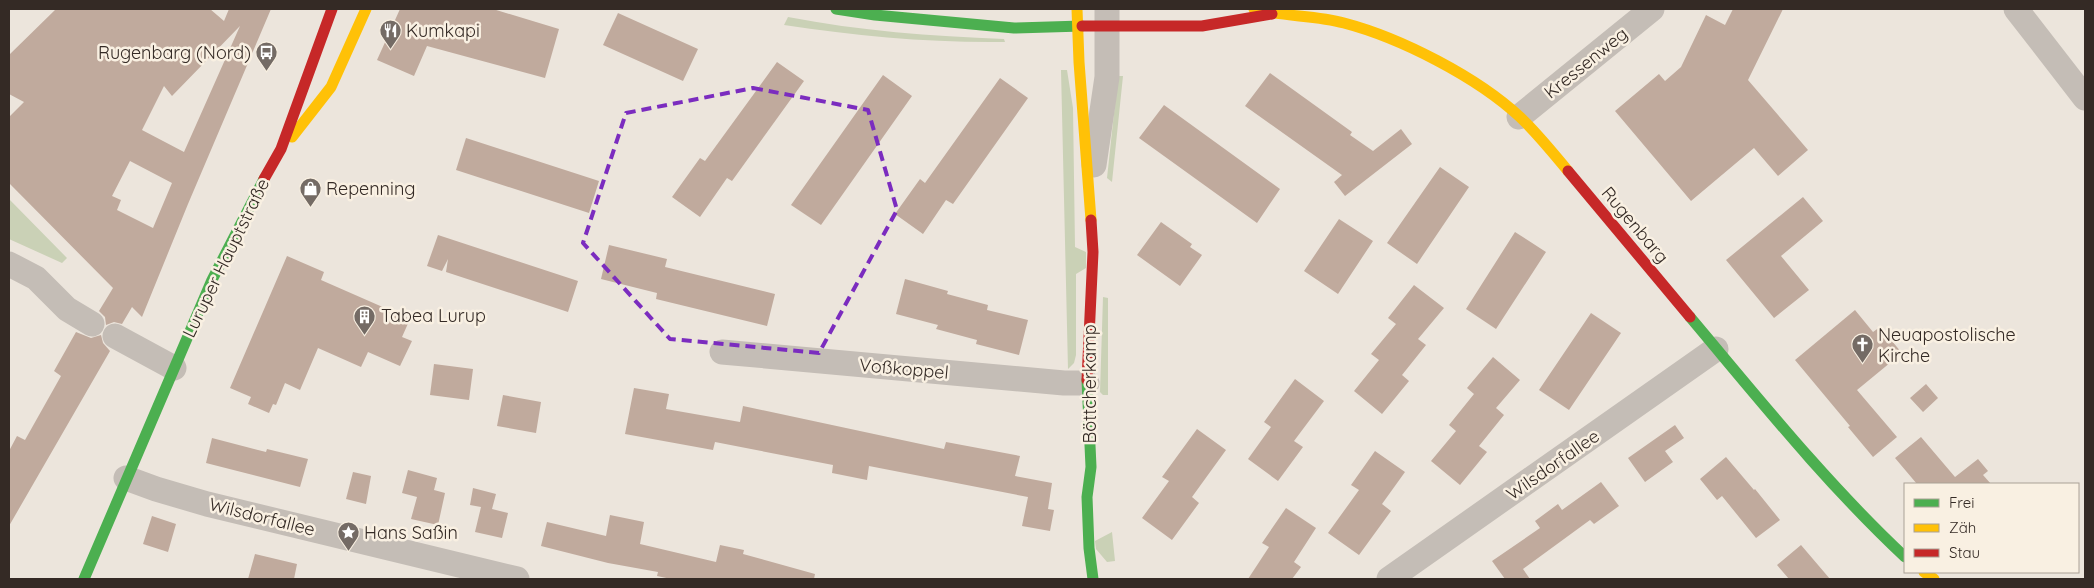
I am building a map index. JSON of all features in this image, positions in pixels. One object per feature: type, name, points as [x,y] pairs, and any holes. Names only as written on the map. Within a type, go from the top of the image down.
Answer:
[{"type":"main road","name":"Luruper Hauptstraße","points":[[281,150],[332,9]]},
{"type":"main road","name":"Luruper Hauptstraße","points":[[84,579],[212,280],[240,221],[281,150],[311,114],[330,87],[366,9]]},
{"type":"main road","name":"Rugenbarg","points":[[836,9],[875,15],[1014,28],[1077,27],[1107,17],[1202,26],[1272,14]]},
{"type":"main road","name":"Böttcherkamp","points":[[1077,9],[1082,112],[1090,188],[1092,252],[1088,383],[1091,467],[1087,497],[1089,548],[1093,579]]},
{"type":"main road","name":"Rugenbarg","points":[[1254,9],[1272,14],[1326,19],[1364,29],[1389,39],[1468,80],[1488,92],[1519,117],[1557,158],[1818,470],[1862,517],[1904,556]]},
{"type":"street","name":"Kressenweg","points":[[1519,117],[1652,9]]},
{"type":"street","points":[[2016,9],[2085,98]]},
{"type":"street","name":"Böttcherkamp","points":[[1090,188],[1107,77],[1107,17]]},
{"type":"street","points":[[9,264],[36,278],[67,309],[92,324]]},
{"type":"street","points":[[115,336],[174,368]]},
{"type":"street","name":"Wilsdorfallee","points":[[1389,579],[1716,349]]},
{"type":"street","name":"Voßkoppel","points":[[722,352],[1064,383],[1088,383]]},
{"type":"street","name":"Wilsdorfallee","points":[[126,478],[156,490],[207,504],[517,579]]},
{"type":"highlighted area","points":[[753,88],[868,110],[897,210],[819,353],[670,339],[583,243],[626,113]]},
{"type":"green space","points":[[788,17],[869,29],[1004,39],[1005,42],[922,40],[839,32],[784,25]]},
{"type":"green space","points":[[1061,70],[1067,70],[1073,108],[1075,247],[1086,252],[1086,268],[1076,274],[1076,355],[1074,363],[1068,369]]},
{"type":"green space","points":[[1118,76],[1123,76],[1112,182],[1107,178]]},
{"type":"green space","points":[[9,199],[67,258],[62,263],[9,239]]},
{"type":"green space","points":[[1103,297],[1108,298],[1108,395],[1103,395],[1100,392]]},
{"type":"green space","points":[[1112,532],[1115,561],[1107,562],[1096,549],[1095,541]]},
{"type":"building","points":[[56,9],[210,9],[224,21],[229,9],[271,9],[142,317],[132,307],[122,324],[114,322],[106,325],[105,317],[99,311],[113,288],[9,183],[9,117],[24,102],[9,94],[9,55]],"holes":[[[240,26],[184,152],[142,130],[164,86],[172,96]],[[130,161],[172,183],[153,228],[117,210],[121,200],[112,196]]]},
{"type":"building","points":[[400,9],[493,9],[559,29],[545,78],[427,46],[414,76],[377,60]]},
{"type":"building","points":[[1733,9],[1783,9],[1748,80],[1808,150],[1778,176],[1754,148],[1691,201],[1615,111],[1659,74],[1665,81],[1681,67],[1706,15],[1725,25]]},
{"type":"building","points":[[618,13],[698,49],[683,81],[603,45]]},
{"type":"building","points":[[777,62],[804,81],[732,181],[727,178],[700,217],[672,197],[700,158],[705,161]]},
{"type":"building","points":[[1270,73],[1352,132],[1350,135],[1373,151],[1401,129],[1412,144],[1345,196],[1334,182],[1342,175],[1245,106]]},
{"type":"building","points":[[883,75],[912,96],[821,225],[791,205]]},
{"type":"building","points":[[1000,78],[1028,98],[953,204],[946,200],[923,234],[895,214],[920,179],[925,183]]},
{"type":"building","points":[[1164,105],[1280,189],[1257,223],[1139,138]]},
{"type":"building","points":[[466,138],[599,181],[589,213],[456,170]]},
{"type":"building","points":[[1440,167],[1469,187],[1417,264],[1387,243]]},
{"type":"building","points":[[1803,197],[1823,221],[1781,256],[1809,290],[1774,318],[1726,260]]},
{"type":"building","points":[[1339,219],[1373,241],[1338,294],[1304,271]]},
{"type":"building","points":[[1161,222],[1192,244],[1190,247],[1202,255],[1180,286],[1137,255]]},
{"type":"building","points":[[1515,232],[1546,252],[1496,329],[1466,309]]},
{"type":"building","points":[[438,235],[578,281],[568,312],[446,272],[448,259],[442,271],[427,266]]},
{"type":"building","points":[[609,245],[667,259],[665,267],[775,294],[767,326],[656,299],[657,293],[601,279]]},
{"type":"building","name":"Tabea Lurup","points":[[287,256],[324,272],[321,280],[410,319],[402,337],[412,341],[400,366],[368,352],[361,367],[318,348],[300,390],[285,383],[276,405],[273,404],[269,413],[248,404],[251,397],[230,388]]},
{"type":"building","points":[[905,279],[948,291],[947,294],[988,305],[987,310],[1028,320],[1019,355],[976,344],[977,340],[936,329],[938,325],[896,314]]},
{"type":"building","points":[[1414,285],[1444,308],[1418,339],[1426,345],[1402,375],[1409,381],[1382,414],[1354,391],[1379,360],[1371,354],[1396,324],[1388,318]]},
{"type":"building","points":[[1855,310],[1873,332],[1880,327],[1902,353],[1857,390],[1897,437],[1873,457],[1848,427],[1850,426],[1795,360]]},
{"type":"building","points":[[1591,313],[1621,333],[1569,410],[1539,390]]},
{"type":"building","points":[[76,332],[91,338],[101,335],[103,343],[110,351],[9,526],[9,451],[17,436],[25,440],[61,376],[54,371]]},
{"type":"building","points":[[1493,357],[1520,380],[1496,408],[1504,415],[1479,446],[1487,452],[1460,485],[1431,461],[1456,431],[1449,425],[1474,394],[1467,388]]},
{"type":"building","points":[[434,364],[473,369],[469,400],[430,395]]},
{"type":"building","points":[[1295,379],[1324,401],[1294,441],[1303,447],[1278,481],[1248,459],[1271,427],[1264,422]]},
{"type":"building","points":[[1926,384],[1938,398],[1923,412],[1910,398]]},
{"type":"building","points":[[634,388],[669,394],[666,409],[740,422],[743,406],[944,449],[946,442],[1020,456],[1015,476],[1052,483],[1048,509],[1054,510],[1050,531],[1022,526],[1028,497],[869,466],[867,480],[832,473],[833,465],[715,442],[713,450],[625,434]]},
{"type":"building","points":[[503,395],[541,402],[536,433],[497,426]]},
{"type":"building","points":[[1675,425],[1684,438],[1665,451],[1673,462],[1645,482],[1628,458]]},
{"type":"building","points":[[1197,429],[1226,450],[1192,497],[1199,503],[1172,540],[1142,518],[1169,481],[1162,477]]},
{"type":"building","points":[[1921,437],[1955,477],[1978,459],[1988,471],[1983,475],[1990,483],[1916,483],[1895,458]]},
{"type":"building","points":[[212,438],[266,452],[267,449],[308,459],[300,487],[206,463]]},
{"type":"building","points":[[1375,451],[1405,472],[1382,504],[1391,511],[1359,555],[1328,533],[1359,490],[1351,485]]},
{"type":"building","points":[[1726,457],[1780,520],[1756,538],[1722,496],[1717,500],[1700,479]]},
{"type":"building","points":[[408,470],[437,478],[434,490],[445,493],[438,525],[411,519],[417,497],[402,493]]},
{"type":"building","points":[[353,472],[371,476],[366,504],[346,499]]},
{"type":"building","points":[[1601,482],[1619,506],[1594,524],[1590,520],[1523,569],[1530,579],[1505,579],[1492,561],[1540,528],[1535,521],[1558,504],[1562,510]]},
{"type":"building","points":[[473,488],[496,494],[492,509],[508,513],[502,538],[475,532],[481,507],[470,505]]},
{"type":"building","points":[[1286,508],[1316,528],[1294,562],[1301,567],[1292,579],[1248,579],[1269,547],[1262,543]]},
{"type":"building","points":[[610,515],[644,522],[640,544],[716,562],[720,545],[744,550],[743,554],[815,574],[814,579],[671,579],[657,576],[658,572],[608,563],[541,546],[547,522],[606,536]]},
{"type":"building","points":[[152,516],[176,524],[168,552],[143,544]]},
{"type":"building","points":[[1801,545],[1830,579],[1789,579],[1777,565]]},
{"type":"building","points":[[255,554],[297,564],[294,579],[248,579]]},
{"type":"traffic: fast","points":[[836,9],[875,15],[1014,28],[1082,26]]},
{"type":"traffic: fast","points":[[84,579],[212,280],[264,179]]},
{"type":"traffic: fast","points":[[1690,317],[1820,470],[1904,556]]},
{"type":"traffic: fast","points":[[1087,380],[1091,467],[1087,497],[1089,548],[1093,579]]},
{"type":"traffic: slow","points":[[292,137],[331,87],[366,9]]},
{"type":"traffic: slow","points":[[1077,9],[1079,62],[1091,220]]},
{"type":"traffic: slow","points":[[1254,9],[1344,23],[1390,38],[1437,61],[1482,88],[1520,117],[1568,171]]},
{"type":"traffic: slow","points":[[1925,573],[1934,579]]},
{"type":"traffic: jam","points":[[264,179],[281,149],[332,9]]},
{"type":"traffic: jam","points":[[1082,26],[1202,26],[1272,14]]},
{"type":"traffic: jam","points":[[1568,171],[1690,317]]},
{"type":"traffic: jam","points":[[1087,380],[1093,252],[1091,220]]},
{"type":"place","name":"Kumkapi","points":[[390,50]]},
{"type":"place","name":"Rugenbarg (Nord)","points":[[267,72]]},
{"type":"place","name":"Repenning","points":[[310,208]]},
{"type":"place","name":"Tabea Lurup","points":[[365,335]]},
{"type":"place","name":"Neuapostolische Kirche","points":[[1862,364]]},
{"type":"place","name":"Hans Saßin","points":[[348,552]]}]
